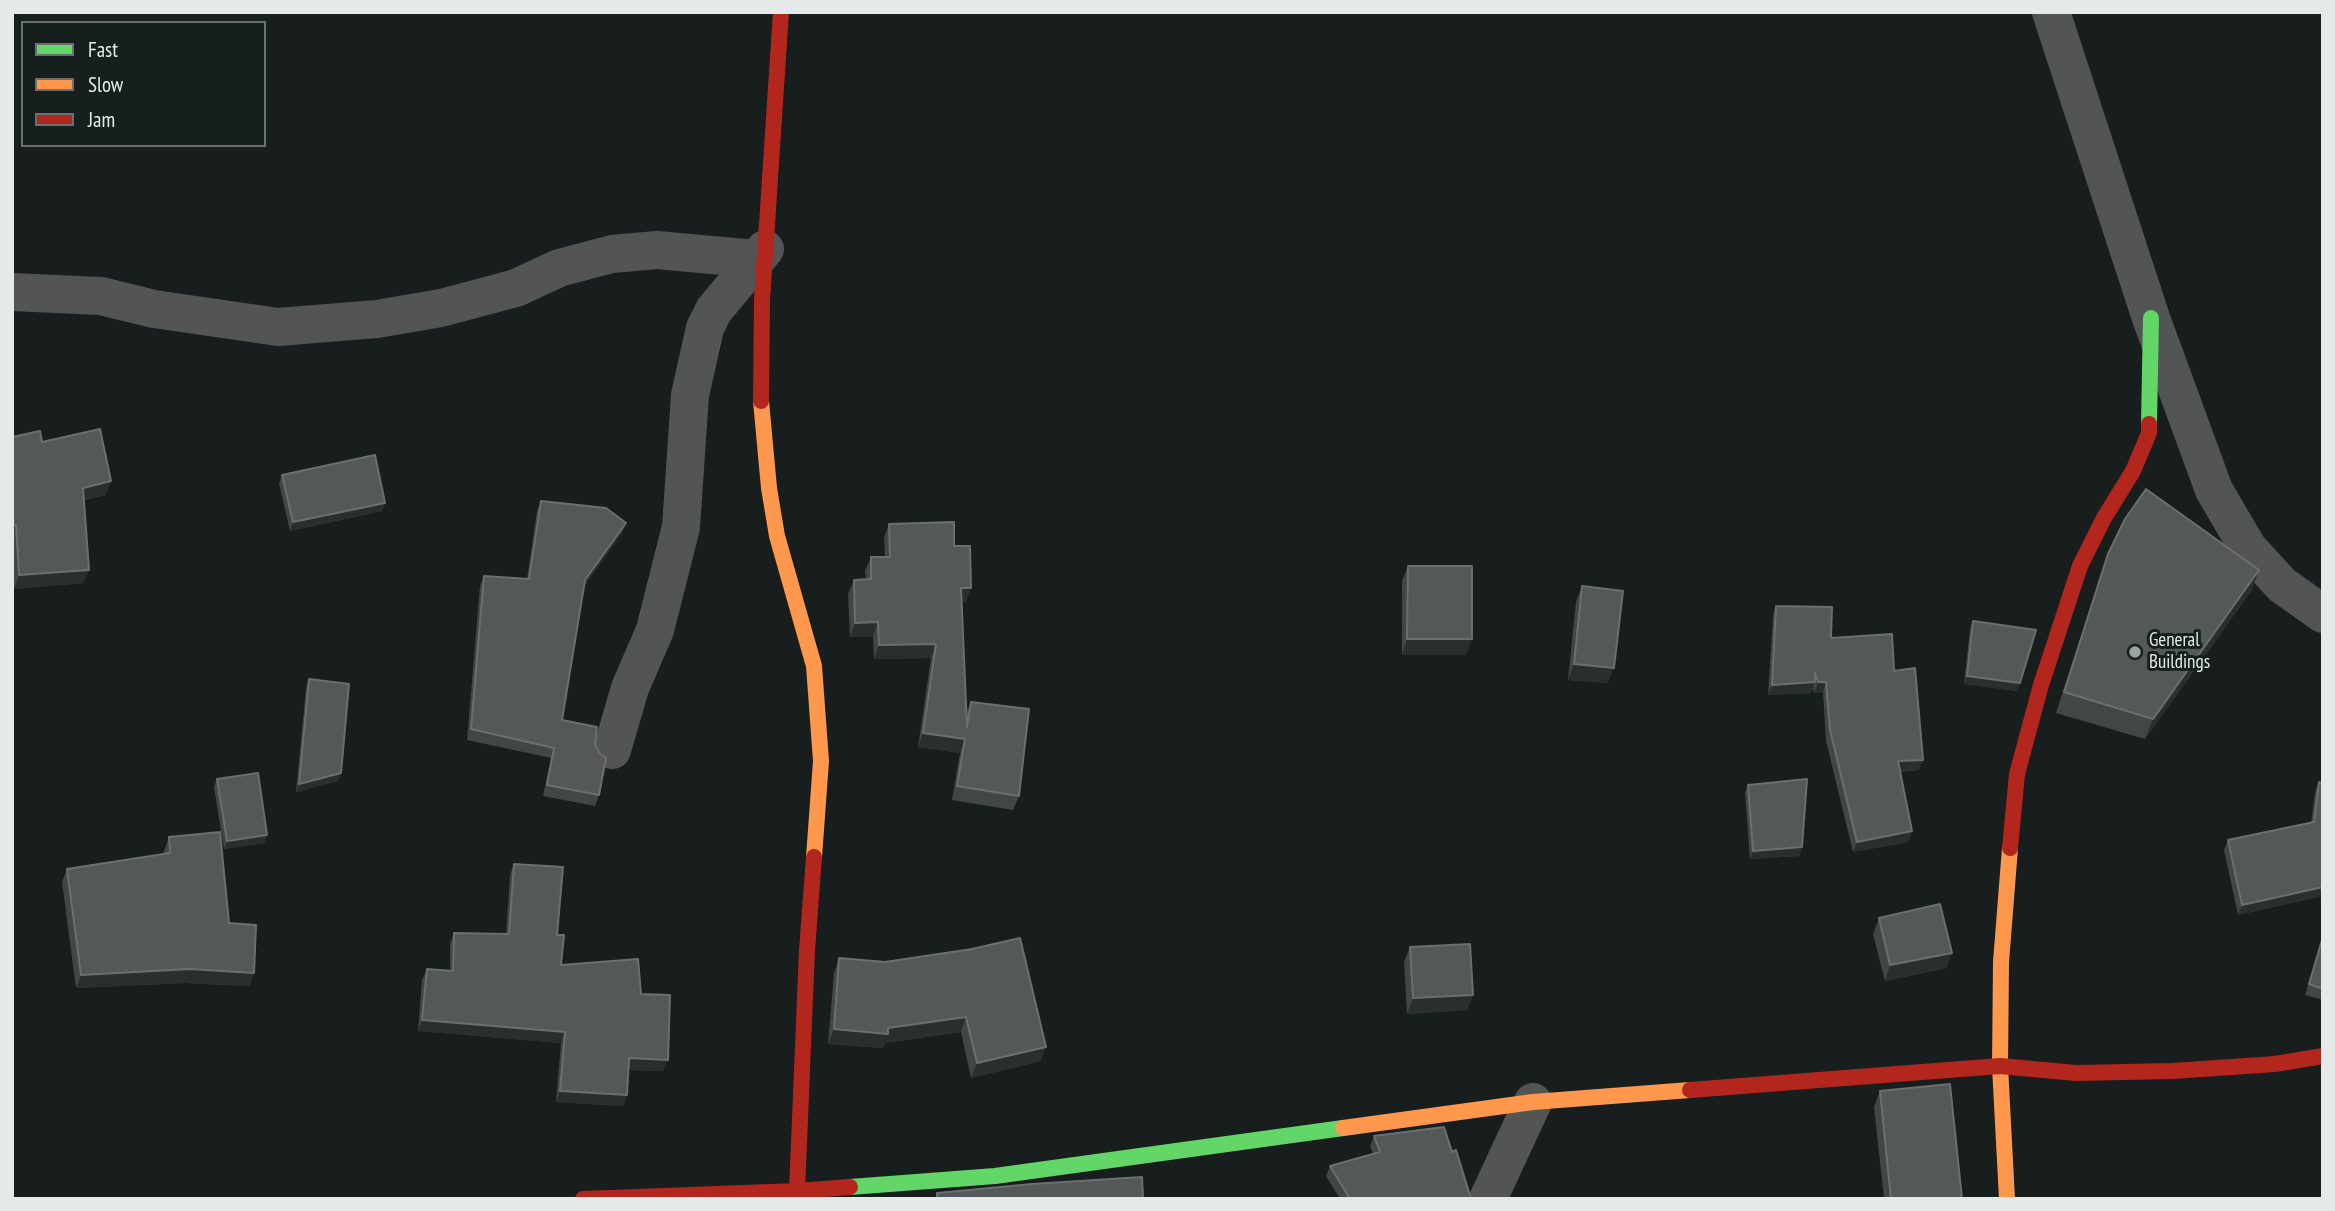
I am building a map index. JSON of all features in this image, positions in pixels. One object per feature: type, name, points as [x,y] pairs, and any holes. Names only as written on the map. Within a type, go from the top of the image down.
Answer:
[{"type":"street","points":[[781,12],[760,254],[760,390],[766,464],[777,536],[814,666],[821,761],[807,950],[797,1191]]},
{"type":"street","points":[[2050,12],[2151,318],[2214,490],[2248,548],[2282,585],[2323,614]]},
{"type":"street","points":[[12,292],[101,296],[154,309],[278,327],[441,309],[516,288],[559,268],[612,254],[657,250],[760,254]]},
{"type":"street","points":[[612,750],[630,688],[654,630],[681,527],[690,395],[705,328],[714,310],[760,254]]},
{"type":"street","points":[[2007,1199],[2000,1066],[2001,962],[2011,824],[2021,756],[2080,566],[2104,518],[2133,471],[2149,433],[2151,318]]},
{"type":"street","points":[[583,1199],[797,1191],[996,1175],[1533,1102],[2000,1066],[2076,1073],[2174,1071],[2275,1064],[2323,1056]]},
{"type":"street","points":[[1488,1199],[1533,1102]]},
{"type":"building","points":[[100,429],[111,481],[83,488],[89,570],[19,575],[16,525],[12,526],[12,437],[40,431],[42,442]]},
{"type":"building","points":[[375,455],[385,503],[293,522],[282,475]]},
{"type":"building","name":"General Buildings","points":[[2146,489],[2259,570],[2153,719],[2064,692],[2108,554],[2125,519]]},
{"type":"building","points":[[541,501],[606,508],[626,523],[585,580],[562,720],[597,727],[595,745],[606,758],[599,795],[547,785],[554,748],[471,729],[484,576],[529,579]]},
{"type":"building","points":[[954,522],[954,546],[970,546],[971,588],[961,588],[967,727],[971,702],[1029,709],[1019,796],[957,786],[965,739],[923,733],[936,644],[879,645],[878,622],[855,623],[854,580],[871,579],[871,557],[890,557],[889,524]]},
{"type":"building","points":[[1408,566],[1472,566],[1472,639],[1407,639]]},
{"type":"building","points":[[1582,586],[1623,591],[1614,668],[1574,664]]},
{"type":"building","points":[[1776,606],[1832,607],[1831,638],[1892,634],[1894,671],[1915,668],[1923,760],[1898,761],[1912,831],[1857,842],[1830,730],[1826,682],[1818,682],[1815,673],[1815,682],[1772,685]]},
{"type":"building","points":[[1973,621],[2036,630],[2020,683],[1967,676]]},
{"type":"building","points":[[309,679],[349,684],[341,773],[299,784]]},
{"type":"building","points":[[258,773],[267,835],[227,841],[217,779]]},
{"type":"building","points":[[1807,779],[1802,847],[1753,851],[1748,785]]},
{"type":"building","points":[[2319,782],[2323,783],[2323,887],[2242,905],[2228,840],[2314,822]]},
{"type":"building","points":[[220,832],[229,923],[256,925],[254,973],[190,969],[81,975],[67,869],[170,853],[169,837]]},
{"type":"building","points":[[514,864],[563,867],[557,935],[564,935],[561,965],[638,959],[641,994],[670,995],[668,1060],[629,1058],[627,1095],[560,1091],[565,1032],[422,1020],[427,969],[453,971],[454,933],[509,934]]},
{"type":"building","points":[[1940,904],[1952,953],[1890,965],[1879,918]]},
{"type":"building","points":[[2323,937],[2323,989],[2309,984]]},
{"type":"building","points":[[1020,938],[1046,1047],[977,1063],[966,1017],[888,1028],[888,1034],[834,1029],[839,958],[885,962],[972,949]]},
{"type":"building","points":[[1470,944],[1473,995],[1413,998],[1410,947]]},
{"type":"building","points":[[1950,1084],[1962,1199],[1891,1199],[1880,1091]]},
{"type":"building","points":[[1444,1127],[1452,1152],[1456,1150],[1471,1199],[1350,1199],[1330,1166],[1380,1152],[1374,1136]]},
{"type":"building","points":[[1142,1177],[1143,1199],[937,1199],[937,1193]]},
{"type":"traffic: fast","points":[[2149,424],[2151,318]]},
{"type":"traffic: fast","points":[[850,1187],[995,1176],[1343,1128]]},
{"type":"traffic: slow","points":[[761,401],[769,488],[777,536],[814,666],[821,761],[814,857]]},
{"type":"traffic: slow","points":[[2007,1199],[2000,1066],[2001,962],[2010,848]]},
{"type":"traffic: slow","points":[[1343,1128],[1533,1102],[1690,1090]]},
{"type":"traffic: jam","points":[[761,401],[762,300],[781,12]]},
{"type":"traffic: jam","points":[[2010,848],[2017,774],[2041,685],[2080,566],[2104,518],[2133,471],[2149,433],[2149,424]]},
{"type":"traffic: jam","points":[[797,1191],[807,950],[814,857]]},
{"type":"traffic: jam","points":[[1690,1090],[2000,1066],[2076,1073],[2173,1071],[2275,1064],[2323,1056]]},
{"type":"traffic: jam","points":[[583,1199],[850,1187]]},
{"type":"place","name":"General Buildings","points":[[2135,652]]}]
